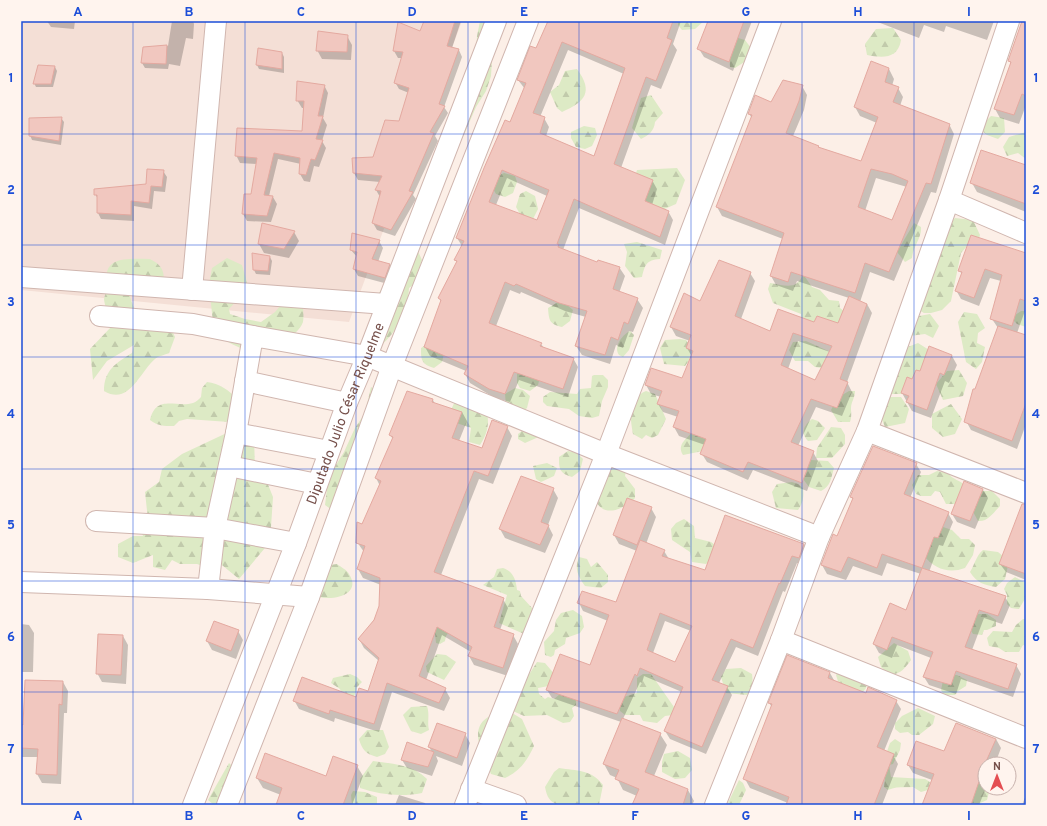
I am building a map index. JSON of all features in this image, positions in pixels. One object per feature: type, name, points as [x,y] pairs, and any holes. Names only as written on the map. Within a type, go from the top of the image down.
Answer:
[{"type":"street","points":[[192,290],[216,21]]},
{"type":"street","name":"Diputado Julio César Riquelme","points":[[193,805],[296,543],[347,403],[367,356],[496,21]]},
{"type":"street","name":"Diputado Julio César Riquelme","points":[[227,805],[309,597],[392,366],[528,21]]},
{"type":"street","points":[[516,805],[468,797],[606,454],[771,21]]},
{"type":"street","points":[[715,805],[781,640],[819,537],[867,431],[949,200],[1009,21]]},
{"type":"street","points":[[949,200],[1026,233]]},
{"type":"street","points":[[21,277],[386,304]]},
{"type":"street","points":[[100,316],[193,324],[367,356],[606,454],[819,537]]},
{"type":"street","points":[[208,589],[215,528],[236,433],[253,336]]},
{"type":"street","points":[[245,381],[347,403]]},
{"type":"street","points":[[867,431],[1026,493]]},
{"type":"street","points":[[236,433],[329,451]]},
{"type":"street","points":[[229,466],[317,484]]},
{"type":"street","points":[[96,521],[215,528],[296,543]]},
{"type":"street","points":[[21,582],[208,589],[309,597]]},
{"type":"street","points":[[781,640],[1026,738]]},
{"type":"shaded area","points":[[21,21],[462,21],[349,322],[21,290]]},
{"type":"green space","points":[[480,21],[498,21],[490,45],[492,60],[491,76],[486,91],[476,107],[463,137],[447,147],[476,54]]},
{"type":"green space","points":[[678,21],[704,21],[695,29],[682,30],[678,25]]},
{"type":"green space","points":[[893,28],[901,40],[897,51],[884,57],[867,55],[865,44],[876,29]]},
{"type":"green space","points":[[738,38],[745,40],[751,48],[746,61],[735,68],[730,67],[729,48]]},
{"type":"green space","points":[[577,69],[585,84],[586,90],[581,100],[562,112],[557,108],[550,92],[559,85],[565,71]]},
{"type":"green space","points":[[651,95],[663,113],[655,122],[654,128],[651,132],[641,139],[632,128],[641,98]]},
{"type":"green space","points":[[991,116],[1004,118],[1005,132],[998,139],[987,135],[981,130],[984,123]]},
{"type":"green space","points":[[584,126],[595,128],[597,135],[592,146],[585,149],[576,147],[571,138],[571,132]]},
{"type":"green space","points":[[1026,132],[1026,159],[1018,153],[1007,156],[1003,147],[1009,137]]},
{"type":"green space","points":[[677,168],[685,180],[676,204],[653,214],[631,191],[637,170]]},
{"type":"green space","points":[[504,173],[515,176],[517,182],[513,193],[505,197],[496,194],[491,185],[491,179]]},
{"type":"green space","points":[[526,191],[535,196],[538,209],[532,221],[521,216],[516,207],[520,194]]},
{"type":"green space","points":[[955,218],[973,220],[980,235],[976,248],[968,245],[961,253],[951,301],[942,310],[924,313],[915,308],[944,229]]},
{"type":"green space","points":[[914,223],[921,227],[921,231],[912,258],[905,262],[897,252]]},
{"type":"green space","points":[[637,242],[662,250],[660,259],[647,264],[642,277],[634,278],[625,266],[627,252],[624,244]]},
{"type":"green space","points":[[416,247],[422,260],[413,285],[409,288],[404,312],[392,334],[380,346],[376,298],[385,283]]},
{"type":"green space","points":[[227,258],[242,265],[247,282],[240,297],[229,309],[230,314],[261,322],[275,312],[286,299],[303,306],[303,322],[294,335],[269,347],[260,349],[244,349],[214,333],[209,284],[212,268]]},
{"type":"green space","points":[[126,259],[150,259],[161,267],[164,280],[129,294],[136,314],[156,310],[168,322],[175,337],[169,353],[155,359],[133,386],[127,391],[113,395],[104,391],[106,378],[116,364],[132,353],[134,345],[107,361],[93,380],[90,349],[112,326],[104,299],[107,288],[107,275],[109,268],[113,263]]},
{"type":"green space","points":[[803,274],[812,287],[820,290],[829,300],[839,301],[840,308],[848,314],[838,328],[800,329],[801,314],[773,303],[768,289],[770,283],[785,286],[794,285]]},
{"type":"green space","points":[[558,302],[566,304],[573,310],[570,321],[562,327],[552,323],[549,316],[548,308]]},
{"type":"green space","points":[[1021,311],[1026,311],[1026,327],[1017,324],[1011,318]]},
{"type":"green space","points":[[964,312],[977,314],[985,328],[978,333],[977,343],[985,347],[982,362],[976,369],[966,362],[958,322]]},
{"type":"green space","points":[[930,314],[939,326],[933,338],[925,334],[909,336],[910,321],[919,316]]},
{"type":"green space","points":[[630,331],[634,335],[629,350],[623,357],[617,352],[617,348],[621,338]]},
{"type":"green space","points":[[665,340],[686,340],[690,345],[690,356],[687,363],[685,366],[664,364],[660,348]]},
{"type":"green space","points":[[806,341],[835,354],[829,369],[815,367],[808,361],[795,361],[789,350],[793,342]]},
{"type":"green space","points":[[431,342],[445,350],[442,362],[434,368],[426,365],[421,356],[421,348]]},
{"type":"green space","points":[[918,343],[934,353],[925,368],[914,374],[913,386],[901,394],[889,394],[895,352]]},
{"type":"green space","points":[[959,370],[967,383],[963,396],[943,400],[936,384],[947,371]]},
{"type":"green space","points":[[517,371],[541,373],[538,385],[530,391],[520,388],[517,383]]},
{"type":"green space","points":[[603,375],[608,380],[608,387],[602,401],[599,416],[592,418],[579,416],[569,409],[547,406],[543,402],[543,397],[550,392],[577,394],[580,389],[591,388],[592,376]]},
{"type":"green space","points":[[207,382],[224,388],[238,400],[229,422],[187,419],[179,421],[174,426],[167,426],[158,425],[150,420],[157,407],[162,405],[187,404],[195,402],[201,397],[202,388]]},
{"type":"green space","points":[[371,387],[377,391],[332,510],[325,505],[331,473],[344,452],[355,428],[365,413]]},
{"type":"green space","points":[[515,388],[523,390],[530,396],[527,408],[523,411],[506,406],[505,394]]},
{"type":"green space","points":[[646,391],[655,394],[666,419],[658,435],[652,438],[646,435],[642,439],[633,434],[631,409],[633,403],[640,394]]},
{"type":"green space","points":[[849,391],[855,391],[851,406],[850,422],[838,422],[831,410],[837,398]]},
{"type":"green space","points":[[889,397],[901,397],[909,409],[905,423],[885,427],[878,410]]},
{"type":"green space","points":[[456,399],[487,414],[487,430],[480,445],[469,442],[471,428],[456,422],[451,410]]},
{"type":"green space","points":[[951,404],[962,419],[955,434],[943,437],[932,428],[932,414]]},
{"type":"green space","points":[[812,419],[818,421],[825,428],[817,440],[808,441],[804,435],[804,429]]},
{"type":"green space","points":[[831,427],[841,428],[845,435],[845,444],[832,458],[816,458],[817,448]]},
{"type":"green space","points":[[233,430],[254,435],[255,471],[265,477],[273,497],[270,542],[239,579],[217,561],[212,569],[197,564],[180,564],[172,560],[165,570],[153,567],[153,555],[133,563],[118,557],[118,544],[133,536],[143,536],[140,526],[148,520],[145,492],[159,482],[162,469],[182,454]]},
{"type":"green space","points":[[523,430],[543,435],[525,443],[518,439],[518,434]]},
{"type":"green space","points":[[694,430],[712,437],[703,451],[683,455],[681,451],[682,444]]},
{"type":"green space","points":[[568,451],[577,453],[583,459],[580,471],[572,477],[564,474],[559,465],[559,457]]},
{"type":"green space","points":[[811,460],[828,461],[834,468],[829,484],[821,491],[809,487],[803,479]]},
{"type":"green space","points":[[547,463],[557,468],[554,476],[541,482],[536,479],[533,466]]},
{"type":"green space","points":[[613,467],[626,471],[625,476],[635,489],[635,498],[621,508],[609,511],[604,510],[596,501],[603,480],[608,479],[608,473]]},
{"type":"green space","points":[[937,471],[948,473],[966,486],[959,504],[946,504],[940,492],[935,491],[931,496],[921,496],[916,494],[912,485],[918,475],[929,475]]},
{"type":"green space","points":[[792,482],[803,488],[803,500],[800,507],[798,510],[776,508],[772,492],[777,484]]},
{"type":"green space","points":[[979,491],[992,491],[1000,499],[1000,506],[990,516],[982,521],[978,521],[971,508]]},
{"type":"green space","points":[[684,519],[694,526],[695,538],[711,542],[715,545],[710,561],[706,564],[692,562],[690,552],[672,540],[671,529],[676,523]]},
{"type":"green space","points":[[940,526],[952,530],[961,539],[969,539],[975,545],[973,555],[965,568],[959,570],[943,569],[933,564],[924,556],[924,548]]},
{"type":"green space","points":[[983,550],[998,552],[1009,561],[1005,579],[996,587],[981,583],[975,579],[970,572],[977,557]]},
{"type":"green space","points":[[579,557],[587,559],[591,567],[597,562],[608,575],[608,582],[601,588],[585,586],[580,579],[577,569]]},
{"type":"green space","points":[[337,564],[348,573],[352,581],[352,587],[349,591],[339,597],[319,597],[323,566]]},
{"type":"green space","points":[[503,568],[512,574],[515,579],[517,590],[520,591],[521,596],[533,609],[524,634],[499,623],[507,595],[483,585],[494,577],[497,569]]},
{"type":"green space","points":[[1015,577],[1026,583],[1026,597],[1019,609],[1011,608],[1007,604],[1007,595],[1004,589],[1007,583]]},
{"type":"green space","points":[[573,610],[582,616],[584,627],[580,633],[566,638],[565,644],[555,650],[554,655],[551,657],[545,655],[544,642],[554,631],[556,620],[561,613]]},
{"type":"green space","points":[[987,614],[996,620],[996,626],[984,630],[982,635],[973,634],[970,629],[974,615]]},
{"type":"green space","points":[[1023,619],[1026,619],[1026,646],[1023,645],[1019,652],[1005,652],[999,648],[989,646],[987,638],[993,631],[1012,632],[1016,625]]},
{"type":"green space","points":[[434,624],[450,631],[446,636],[445,641],[440,644],[436,643]]},
{"type":"green space","points":[[894,643],[908,651],[911,660],[900,672],[890,675],[881,667],[878,657]]},
{"type":"green space","points":[[437,654],[446,655],[456,662],[444,680],[427,672],[426,666]]},
{"type":"green space","points":[[537,662],[545,663],[556,676],[554,685],[538,688],[539,694],[545,699],[548,697],[554,699],[566,689],[576,699],[576,705],[572,708],[574,716],[570,722],[563,723],[547,715],[524,716],[502,706],[522,675],[530,673]]},
{"type":"green space","points":[[841,667],[868,680],[866,688],[862,693],[841,691],[836,675]]},
{"type":"green space","points":[[741,668],[752,674],[752,685],[749,692],[747,695],[726,693],[721,677],[726,669]]},
{"type":"green space","points":[[350,674],[357,677],[362,682],[357,687],[354,697],[341,692],[340,689],[331,683],[333,678]]},
{"type":"green space","points":[[643,674],[651,674],[674,707],[673,715],[665,716],[657,723],[643,721],[640,715],[625,715],[620,711],[620,698],[637,693],[637,678]]},
{"type":"green space","points":[[957,675],[967,680],[966,686],[955,695],[944,695],[941,690],[944,676]]},
{"type":"green space","points":[[427,706],[429,730],[421,734],[411,731],[403,715],[411,707]]},
{"type":"green space","points":[[918,708],[935,716],[933,724],[919,735],[912,735],[908,732],[900,733],[895,729],[895,723],[902,716]]},
{"type":"green space","points":[[507,710],[522,719],[534,746],[522,765],[515,772],[505,778],[491,774],[482,753],[478,734],[480,727],[485,720],[493,714]]},
{"type":"green space","points":[[367,730],[383,730],[389,747],[385,754],[377,757],[367,753],[363,749],[359,739]]},
{"type":"green space","points":[[895,739],[901,743],[900,750],[893,764],[889,765],[891,777],[925,779],[930,782],[928,790],[921,792],[913,787],[888,790],[884,787],[885,779],[878,777],[890,743]]},
{"type":"green space","points":[[678,751],[690,758],[692,770],[685,778],[675,779],[662,772],[662,762],[664,754]]},
{"type":"green space","points":[[373,761],[395,764],[415,770],[427,779],[422,793],[391,795],[360,788],[360,779]]},
{"type":"green space","points":[[229,763],[233,767],[224,805],[214,805],[208,800]]},
{"type":"green space","points":[[559,768],[578,770],[594,776],[603,785],[599,805],[558,805],[552,802],[545,787],[554,772]]},
{"type":"green space","points":[[739,780],[743,783],[746,790],[739,805],[727,805]]},
{"type":"green space","points":[[977,783],[977,796],[988,796],[987,800],[978,804],[969,802]]},
{"type":"green space","points":[[353,791],[365,792],[377,797],[377,805],[352,805],[351,795]]},
{"type":"building","points":[[424,21],[455,21],[447,46],[459,49],[439,104],[445,106],[430,132],[434,133],[409,191],[413,192],[391,230],[372,223],[381,191],[375,190],[382,176],[353,173],[352,158],[373,157],[385,120],[399,121],[409,88],[394,83],[403,52],[393,51],[398,22],[420,31]]},
{"type":"building","points":[[548,21],[673,21],[667,38],[672,40],[656,81],[646,77],[614,164],[653,180],[645,201],[669,211],[660,237],[574,199],[557,244],[559,244],[558,247],[597,262],[598,260],[620,267],[613,289],[638,298],[628,324],[624,322],[618,340],[611,337],[605,355],[575,346],[587,311],[559,303],[516,284],[514,286],[505,282],[489,323],[542,343],[540,346],[574,358],[563,389],[514,372],[505,394],[489,389],[464,374],[468,366],[424,347],[441,300],[438,298],[457,261],[454,260],[464,241],[456,238],[505,120],[510,122],[526,83],[517,80],[530,46],[536,48]],"holes":[[[562,42],[625,68],[594,156],[540,133],[545,117],[533,113]],[[502,170],[549,190],[537,220],[489,202]]]},
{"type":"building","points":[[708,21],[744,21],[729,62],[697,49]]},
{"type":"building","points":[[1022,21],[1026,21],[1026,96],[1022,94],[1014,115],[994,109],[1011,62],[1008,61]]},
{"type":"building","points":[[318,31],[348,35],[347,52],[316,51]]},
{"type":"building","points":[[167,45],[166,64],[141,63],[143,47]]},
{"type":"building","points":[[258,48],[282,52],[282,69],[256,65]]},
{"type":"building","points":[[871,61],[889,68],[885,82],[899,87],[893,102],[950,124],[931,184],[926,183],[889,272],[865,263],[855,293],[791,272],[788,282],[770,276],[784,233],[716,207],[752,115],[748,114],[755,95],[771,102],[783,80],[803,85],[799,101],[786,133],[819,146],[818,147],[861,161],[878,117],[854,107]],"holes":[[[871,169],[892,174],[908,181],[892,220],[858,207]]]},
{"type":"building","points":[[38,65],[55,66],[51,84],[33,84]]},
{"type":"building","points":[[297,81],[325,85],[318,116],[323,116],[316,139],[323,140],[315,160],[311,159],[306,175],[299,174],[300,158],[274,153],[264,195],[273,196],[267,216],[242,214],[244,194],[251,194],[257,158],[235,156],[237,128],[302,131],[304,101],[296,101]]},
{"type":"building","points":[[62,117],[59,141],[29,136],[29,118]]},
{"type":"building","points":[[981,150],[1026,165],[1026,204],[970,183]]},
{"type":"building","points":[[147,169],[164,170],[162,187],[151,186],[149,203],[131,201],[131,215],[97,213],[97,195],[94,195],[94,189],[146,184]]},
{"type":"building","points":[[262,223],[295,231],[284,249],[258,244]]},
{"type":"building","points":[[352,233],[380,240],[372,259],[390,264],[385,278],[353,269],[357,252],[350,250]]},
{"type":"building","points":[[971,235],[1026,253],[1026,301],[1020,299],[1012,326],[990,319],[1002,275],[985,269],[974,298],[955,291],[962,272],[958,271]]},
{"type":"building","points":[[252,253],[270,256],[268,271],[253,270]]},
{"type":"building","points":[[719,260],[751,272],[735,316],[770,331],[778,309],[814,322],[817,316],[838,323],[849,296],[867,304],[840,379],[848,382],[837,408],[811,399],[791,442],[814,451],[802,483],[748,462],[743,472],[700,454],[706,439],[673,427],[679,411],[657,404],[662,391],[645,385],[651,368],[682,378],[693,351],[686,348],[691,335],[670,327],[684,293],[700,301]],"holes":[[[793,333],[832,346],[815,380],[781,365]]]},
{"type":"building","points":[[998,326],[1026,335],[1026,403],[1012,441],[964,422],[973,389],[975,389]]},
{"type":"building","points":[[929,346],[952,355],[944,375],[940,373],[927,410],[906,402],[909,396],[901,393],[907,377],[912,379],[916,370],[920,371]]},
{"type":"building","points":[[407,391],[433,399],[432,402],[462,412],[452,438],[482,448],[492,420],[508,426],[488,476],[474,471],[434,572],[504,598],[494,627],[514,634],[503,668],[468,656],[472,647],[437,627],[419,676],[446,688],[439,703],[387,683],[374,724],[330,710],[329,714],[293,701],[302,677],[356,697],[359,688],[368,691],[379,658],[358,639],[374,620],[379,606],[380,578],[357,569],[365,546],[356,543],[357,522],[362,524],[381,481],[375,478],[393,437],[389,435]]},
{"type":"building","points":[[873,446],[917,463],[904,494],[949,512],[938,538],[934,537],[922,568],[882,554],[877,568],[848,557],[841,572],[821,565],[833,534],[837,536],[853,498],[850,497]]},
{"type":"building","points":[[521,476],[554,488],[541,522],[549,525],[540,545],[499,529]]},
{"type":"building","points":[[964,481],[983,489],[970,521],[951,514]]},
{"type":"building","points":[[627,498],[652,507],[637,545],[613,535]]},
{"type":"building","points":[[1022,504],[1026,504],[1026,574],[999,564]]},
{"type":"building","points":[[725,515],[804,544],[799,558],[792,556],[780,584],[779,583],[753,648],[731,639],[712,680],[728,686],[702,747],[664,731],[683,687],[640,668],[637,676],[635,674],[617,714],[546,690],[560,654],[590,665],[609,615],[577,603],[582,591],[616,602],[640,540],[665,550],[662,556],[705,570]],"holes":[[[660,613],[692,626],[675,662],[647,650]]]},
{"type":"building","points":[[922,568],[1006,596],[998,616],[979,610],[965,647],[1017,664],[1008,689],[956,671],[951,685],[923,677],[933,652],[892,637],[887,650],[873,644],[890,603],[906,610]]},
{"type":"building","points":[[214,621],[239,630],[231,651],[206,641]]},
{"type":"building","points":[[98,634],[123,635],[121,675],[96,674]]},
{"type":"building","points":[[787,655],[830,672],[828,678],[866,693],[868,687],[897,700],[877,747],[894,754],[874,805],[786,805],[789,797],[743,779],[772,704],[768,703]]},
{"type":"building","points":[[25,680],[63,681],[62,705],[59,704],[57,775],[36,774],[38,749],[21,748],[21,724],[23,725]]},
{"type":"building","points":[[622,718],[661,733],[645,772],[688,789],[683,805],[632,805],[639,789],[615,779],[619,770],[603,764]]},
{"type":"building","points":[[437,723],[466,733],[457,758],[428,747]]},
{"type":"building","points":[[956,723],[996,739],[989,756],[977,756],[977,787],[971,805],[922,805],[934,774],[907,765],[916,741],[944,751]]},
{"type":"building","points":[[407,742],[434,752],[428,767],[401,760]]},
{"type":"building","points":[[265,753],[326,776],[333,756],[358,765],[343,805],[276,805],[282,788],[256,778]]}]
